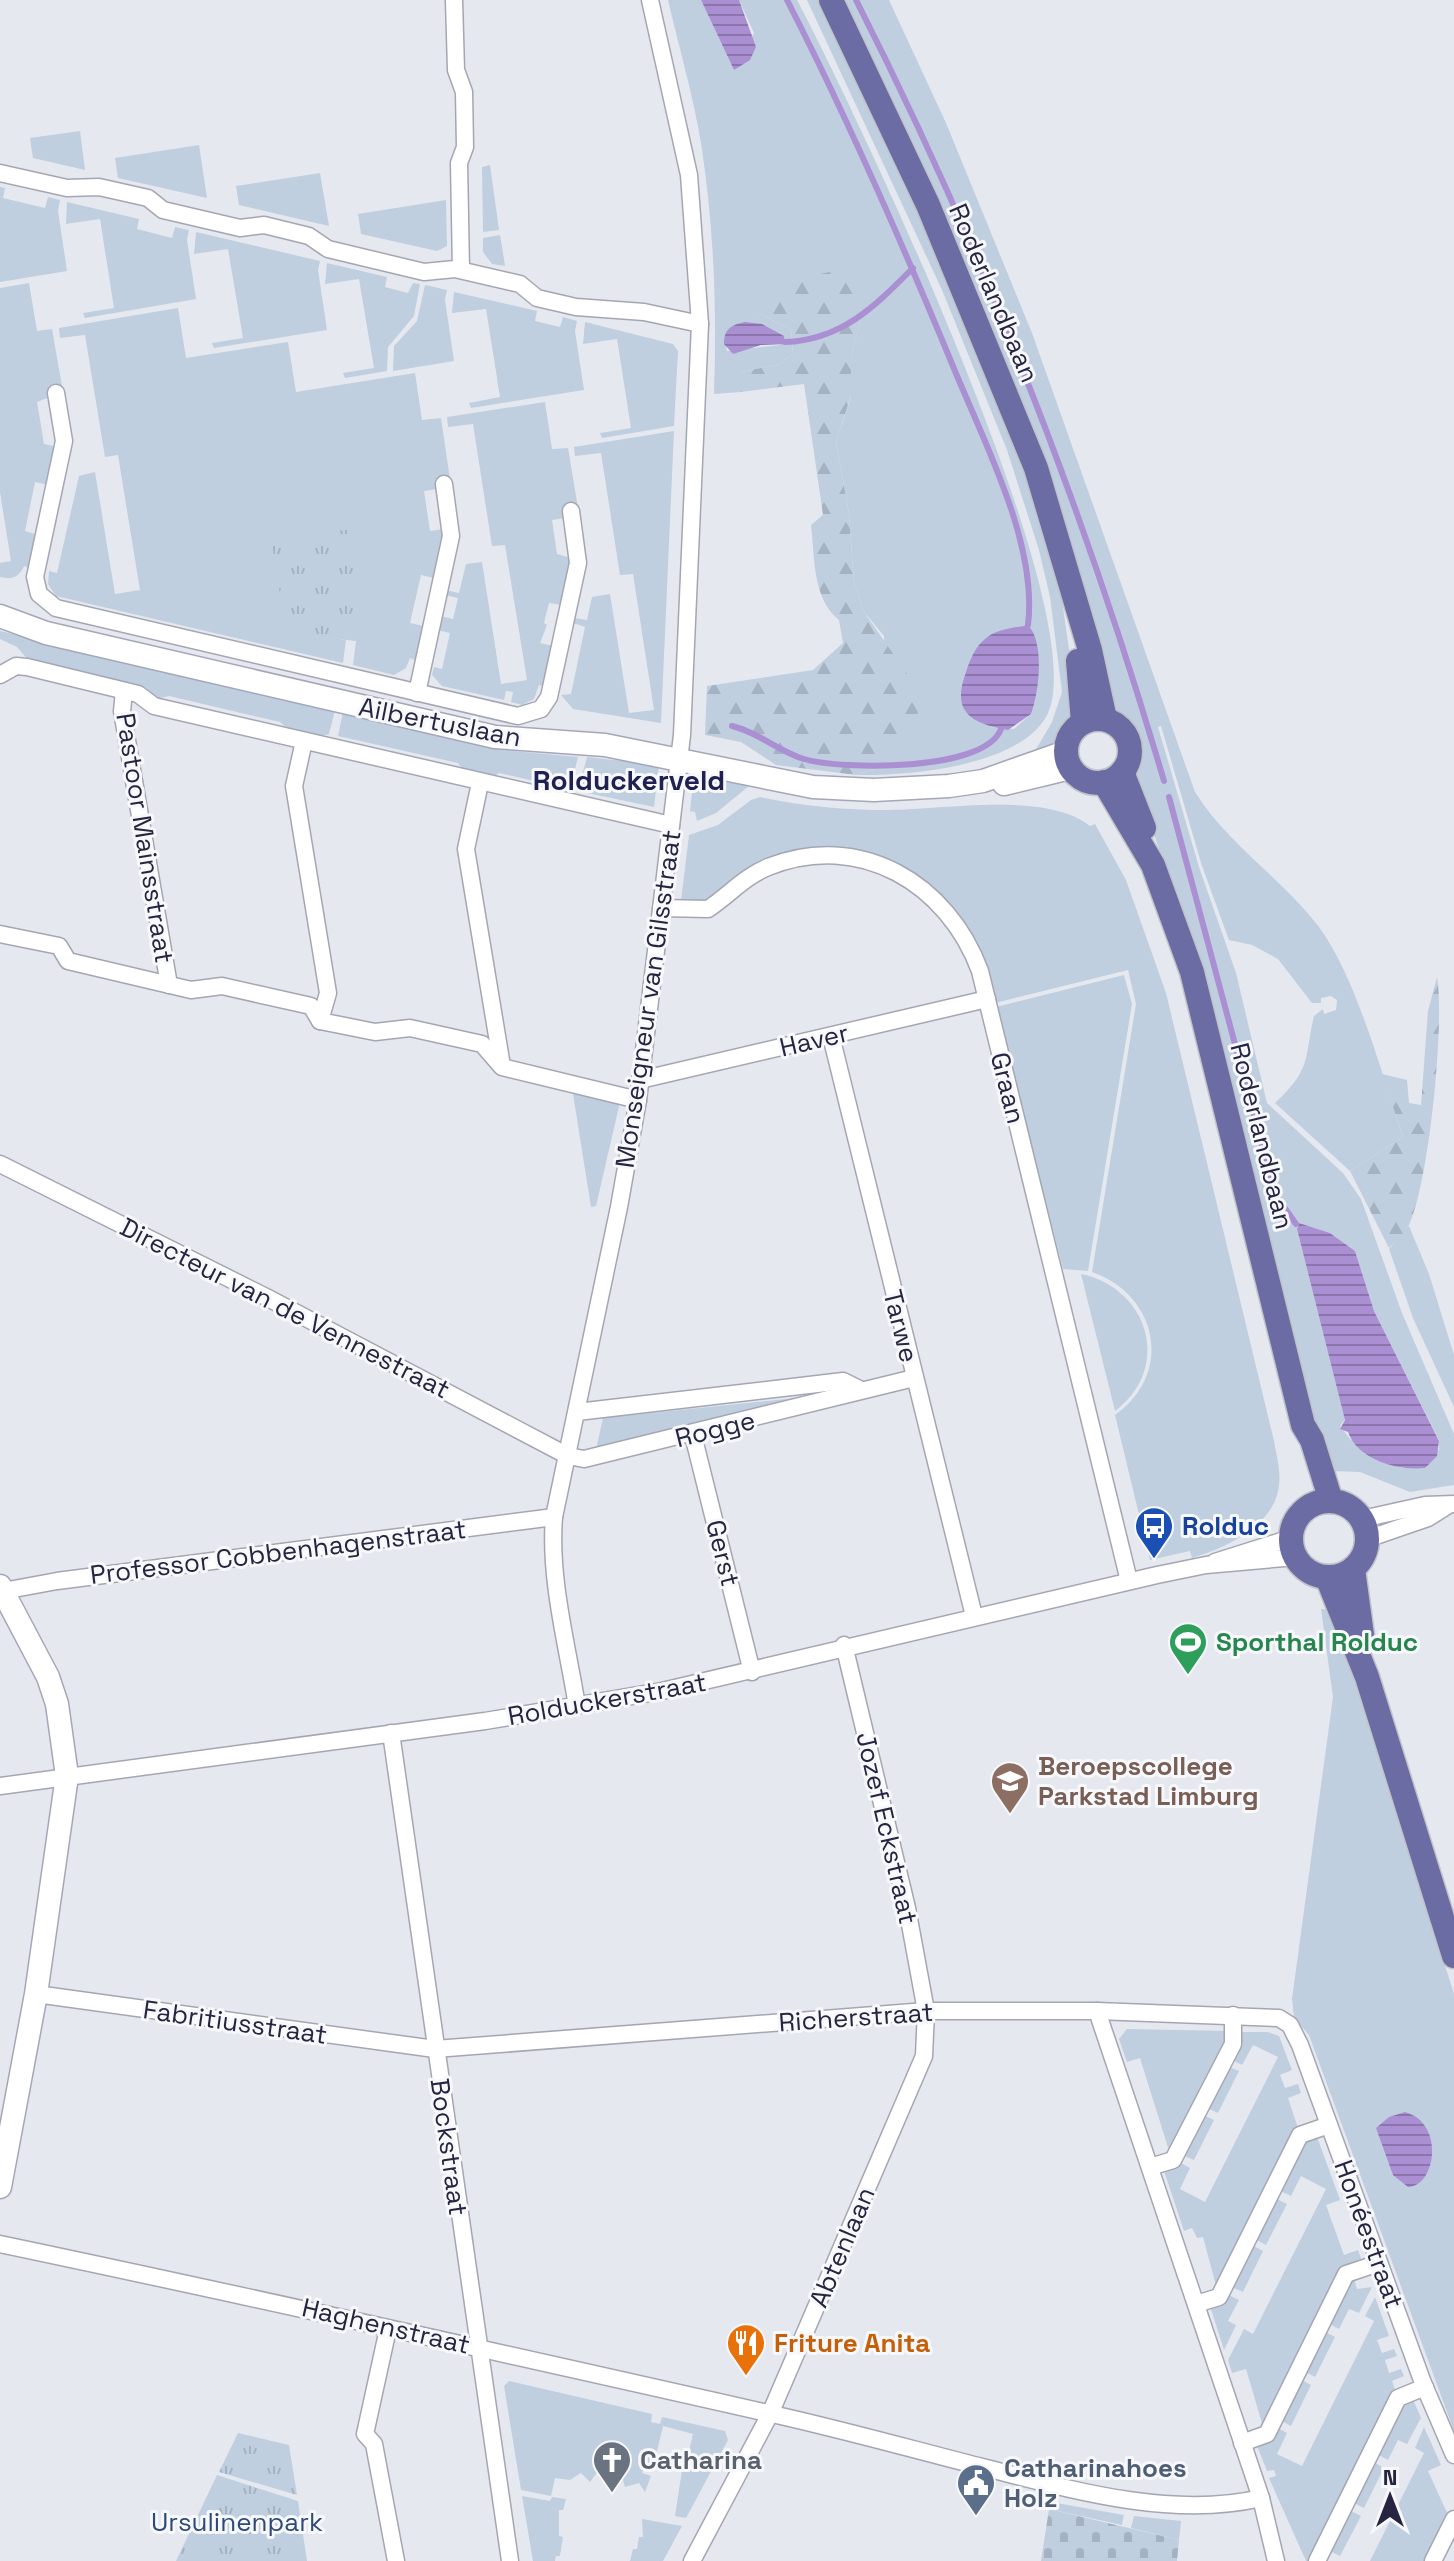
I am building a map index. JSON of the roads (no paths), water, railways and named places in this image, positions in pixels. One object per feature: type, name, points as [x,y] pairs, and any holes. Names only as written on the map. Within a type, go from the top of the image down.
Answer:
[{"type":"main road","name":"Roderlandbaan","points":[[831,0],[928,205],[1040,482],[1078,618],[1094,720]]},
{"type":"main road","name":"Ailbertuslaan","points":[[0,616],[46,633],[344,689],[495,737],[605,745],[794,785],[900,790],[983,781],[1068,760]]},
{"type":"main road","points":[[1094,720],[1116,724],[1129,741],[1128,763],[1113,777],[1085,780],[1068,760],[1070,734],[1094,720]]},
{"type":"main road","name":"Roderlandbaan","points":[[1113,777],[1149,839],[1153,865],[1192,972],[1303,1425],[1312,1440],[1322,1503]]},
{"type":"main road","points":[[1322,1503],[1343,1504],[1364,1529],[1362,1558],[1353,1569],[1327,1577],[1305,1568],[1294,1548],[1299,1516],[1322,1503]]},
{"type":"main road","points":[[1353,1569],[1367,1677]]},
{"type":"main road","points":[[1327,1577],[1367,1677],[1454,1956]]},
{"type":"main road","points":[[0,2187],[36,1994],[67,1776],[59,1713],[48,1677],[1,1589]]},
{"type":"street","points":[[454,0],[456,70],[464,92],[465,147],[459,163],[461,270]]},
{"type":"street","name":"Monseigneur van Gilsstraat","points":[[577,1706],[555,1566],[554,1517],[638,1100],[680,760],[700,324],[689,175],[650,0]]},
{"type":"street","points":[[0,173],[67,188],[99,187],[136,195],[148,198],[163,210],[240,228],[264,225],[309,236],[328,249],[424,272],[461,270],[520,284],[537,298],[576,307],[596,311],[644,312],[700,324]]},
{"type":"street","name":"Ailbertuslaan","points":[[56,393],[64,441],[35,577],[44,600],[56,608],[344,689],[417,693],[518,716],[536,712],[547,704],[578,563],[571,511]]},
{"type":"street","name":"Ailbertuslaan","points":[[417,693],[451,536],[444,484]]},
{"type":"street","name":"Ailbertuslaan","points":[[0,675],[16,666],[27,667],[138,694],[154,706],[671,825]]},
{"type":"street","name":"Pastoor Mainsstraat","points":[[124,691],[122,711],[169,985]]},
{"type":"street","points":[[304,741],[294,786],[328,993],[320,1021]]},
{"type":"street","points":[[480,783],[466,849],[502,1067]]},
{"type":"street","name":"Graan","points":[[661,908],[708,909],[753,874],[802,857],[838,856],[881,865],[922,888],[949,912],[972,950],[987,999],[1129,1581]]},
{"type":"street","points":[[0,934],[59,946],[68,961],[169,985],[191,990],[222,986],[311,1006],[320,1021],[375,1032],[410,1028],[482,1044],[502,1067],[638,1100]]},
{"type":"street","name":"Haver","points":[[640,1080],[987,999]]},
{"type":"street","name":"Tarwe","points":[[831,1036],[974,1616]]},
{"type":"street","name":"Directeur van de Vennestraat","points":[[0,1164],[268,1298],[568,1456]]},
{"type":"street","name":"Rogge","points":[[568,1456],[584,1459],[693,1435],[914,1378]]},
{"type":"street","name":"Rogge","points":[[577,1412],[843,1381],[861,1390]]},
{"type":"street","name":"Gerst","points":[[693,1435],[752,1672]]},
{"type":"street","points":[[1364,1529],[1428,1518],[1450,1505]]},
{"type":"street","name":"Professor Cobbenhagenstraat","points":[[1,1589],[554,1517]]},
{"type":"street","name":"Rolduckerstraat","points":[[0,1786],[577,1706],[752,1672],[844,1645],[1129,1581],[1294,1548]]},
{"type":"street","name":"Jozef Eckstraat","points":[[844,1645],[907,1908],[926,2011]]},
{"type":"street","name":"Bockstraat","points":[[391,1733],[510,2561]]},
{"type":"street","name":"Fabritiusstraat","points":[[36,1994],[435,2049]]},
{"type":"street","name":"Richerstraat","points":[[435,2049],[926,2011],[1097,2011],[1279,2018]]},
{"type":"street","name":"Abtenlaan","points":[[692,2561],[770,2414],[924,2056],[926,2011]]},
{"type":"street","points":[[1097,2011],[1261,2498],[1276,2561]]},
{"type":"street","points":[[1150,2167],[1173,2160],[1233,2044],[1233,2015]]},
{"type":"street","name":"Honéestraat","points":[[1279,2018],[1294,2033],[1425,2387],[1454,2455]]},
{"type":"street","points":[[1196,2304],[1219,2297],[1300,2135],[1329,2125]]},
{"type":"street","name":"Haghenstraat","points":[[0,2244],[477,2347],[770,2414],[1086,2492],[1177,2503],[1219,2504],[1261,2498]]},
{"type":"street","points":[[1242,2443],[1267,2434],[1346,2274],[1379,2263]]},
{"type":"street","points":[[388,2329],[365,2434],[374,2444],[396,2561]]},
{"type":"street","points":[[1317,2561],[1398,2398],[1425,2387]]},
{"type":"street","points":[[1433,2561],[1454,2519]]},
{"type":"waterway","points":[[787,0],[875,184],[994,462],[1025,562],[1029,594],[1028,625]]},
{"type":"waterway","points":[[856,0],[947,190],[1028,383],[1100,581],[1164,781]]},
{"type":"waterway","points":[[785,342],[805,340],[841,328],[871,308],[913,268]]},
{"type":"waterway","points":[[732,726],[804,759],[879,766],[942,760],[969,753],[990,743],[1001,729]]},
{"type":"waterway","points":[[1169,797],[1275,1194],[1296,1224]]},
{"type":"place","name":"Rolduc","points":[[1154,1560]]},
{"type":"place","name":"Sporthal Rolduc","points":[[1188,1676]]},
{"type":"place","name":"Beroepscollege Parkstad Limburg","points":[[1010,1815]]},
{"type":"place","name":"Friture Anita","points":[[746,2377]]},
{"type":"place","name":"Catharina","points":[[612,2494]]},
{"type":"place","name":"Catharinahoes Holz","points":[[976,2517]]},
{"type":"district","name":"Rolduckerveld","points":[[629,780]]},
{"type":"park label","name":"Ursulinenpark","points":[[237,2522]]}]
